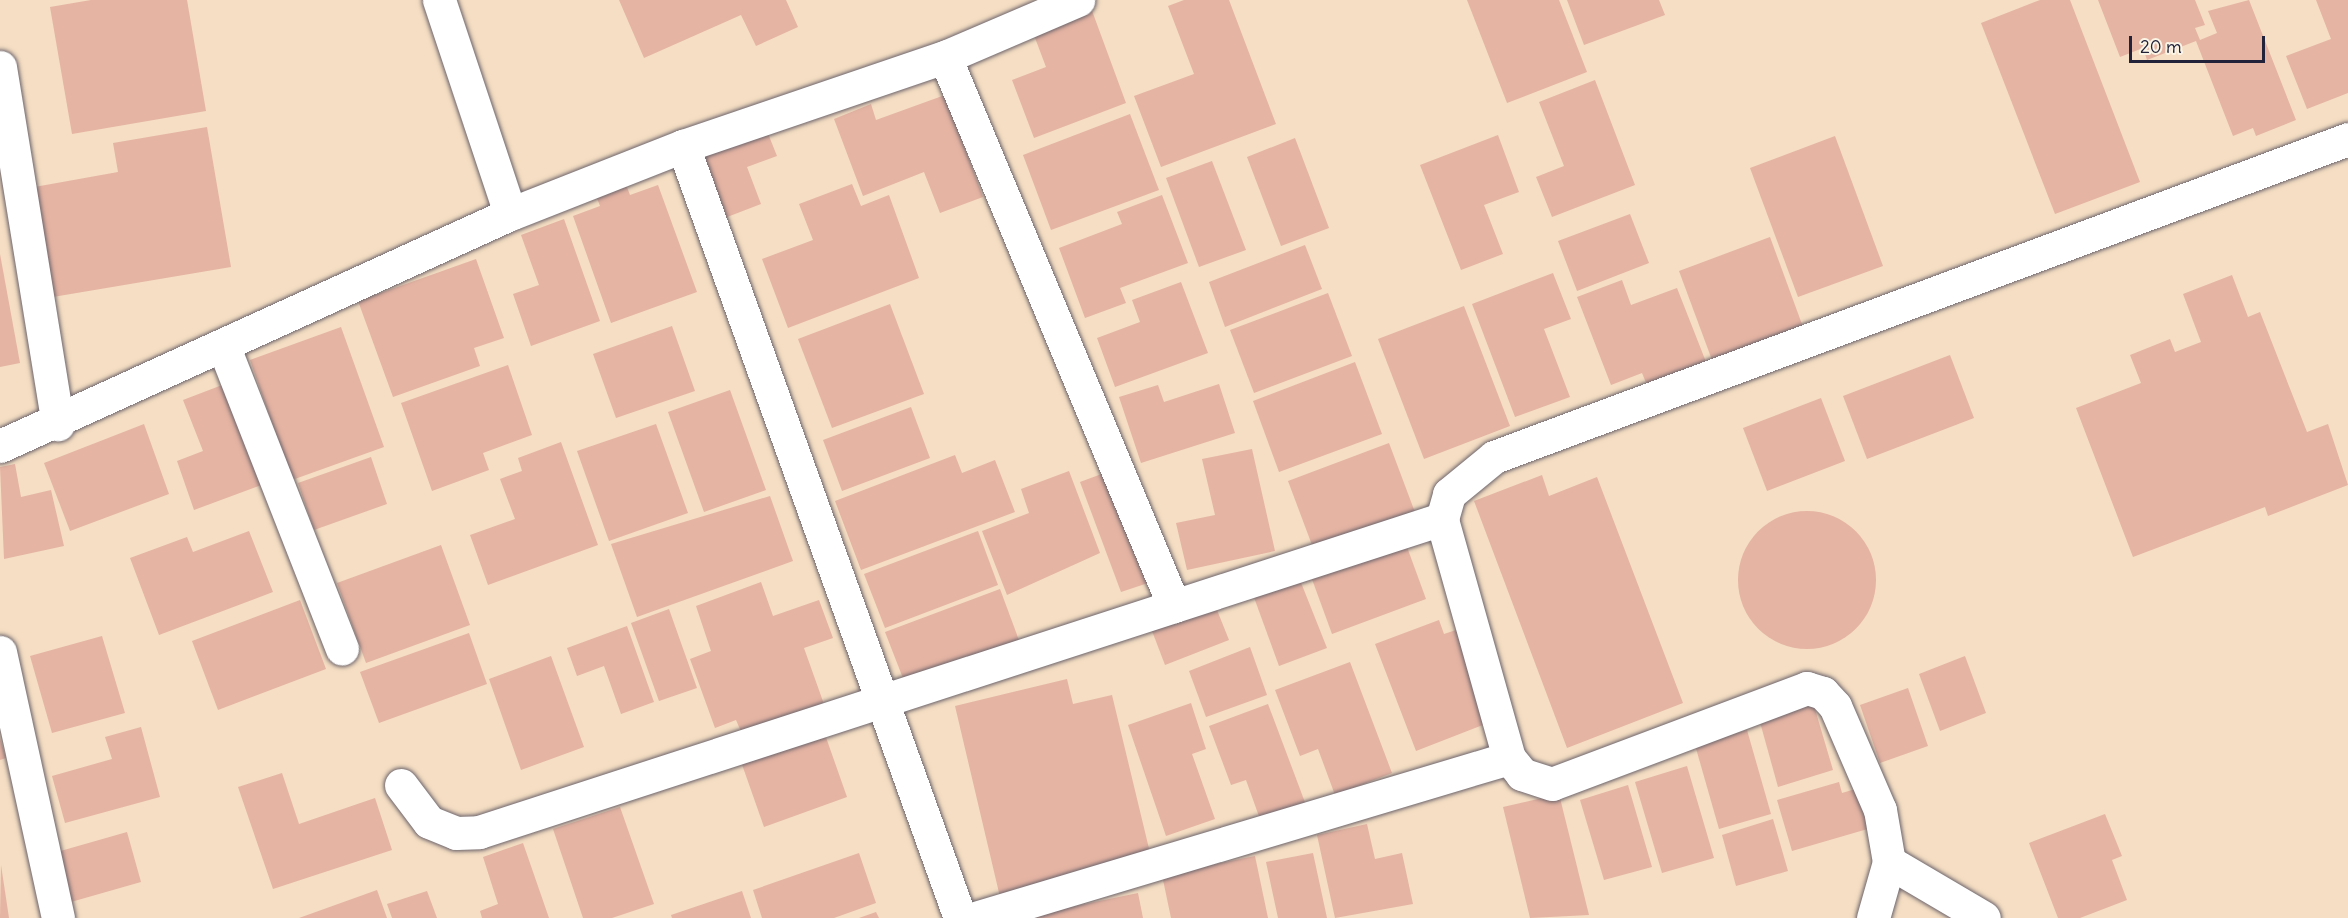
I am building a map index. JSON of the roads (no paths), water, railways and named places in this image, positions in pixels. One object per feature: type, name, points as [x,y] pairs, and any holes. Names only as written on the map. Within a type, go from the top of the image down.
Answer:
[{"type":"street","points":[[439,0],[510,214]]},
{"type":"street","points":[[0,446],[58,424],[223,345],[510,214],[683,146],[945,57],[1078,0]]},
{"type":"street","points":[[945,57],[1174,606]]},
{"type":"street","points":[[0,67],[58,424]]},
{"type":"street","points":[[1873,918],[1889,862],[1880,810],[1835,706],[1823,693],[1807,688],[1552,784],[1522,774],[1509,758],[1442,519],[1449,494],[1494,458],[2348,139]]},
{"type":"street","points":[[683,146],[960,918]]},
{"type":"street","points":[[223,345],[342,649]]},
{"type":"street","points":[[401,785],[429,822],[456,833],[479,832],[1442,519]]},
{"type":"street","points":[[0,652],[58,918]]},
{"type":"street","points":[[975,918],[1509,758]]},
{"type":"street","points":[[1889,862],[1984,918]]}]
